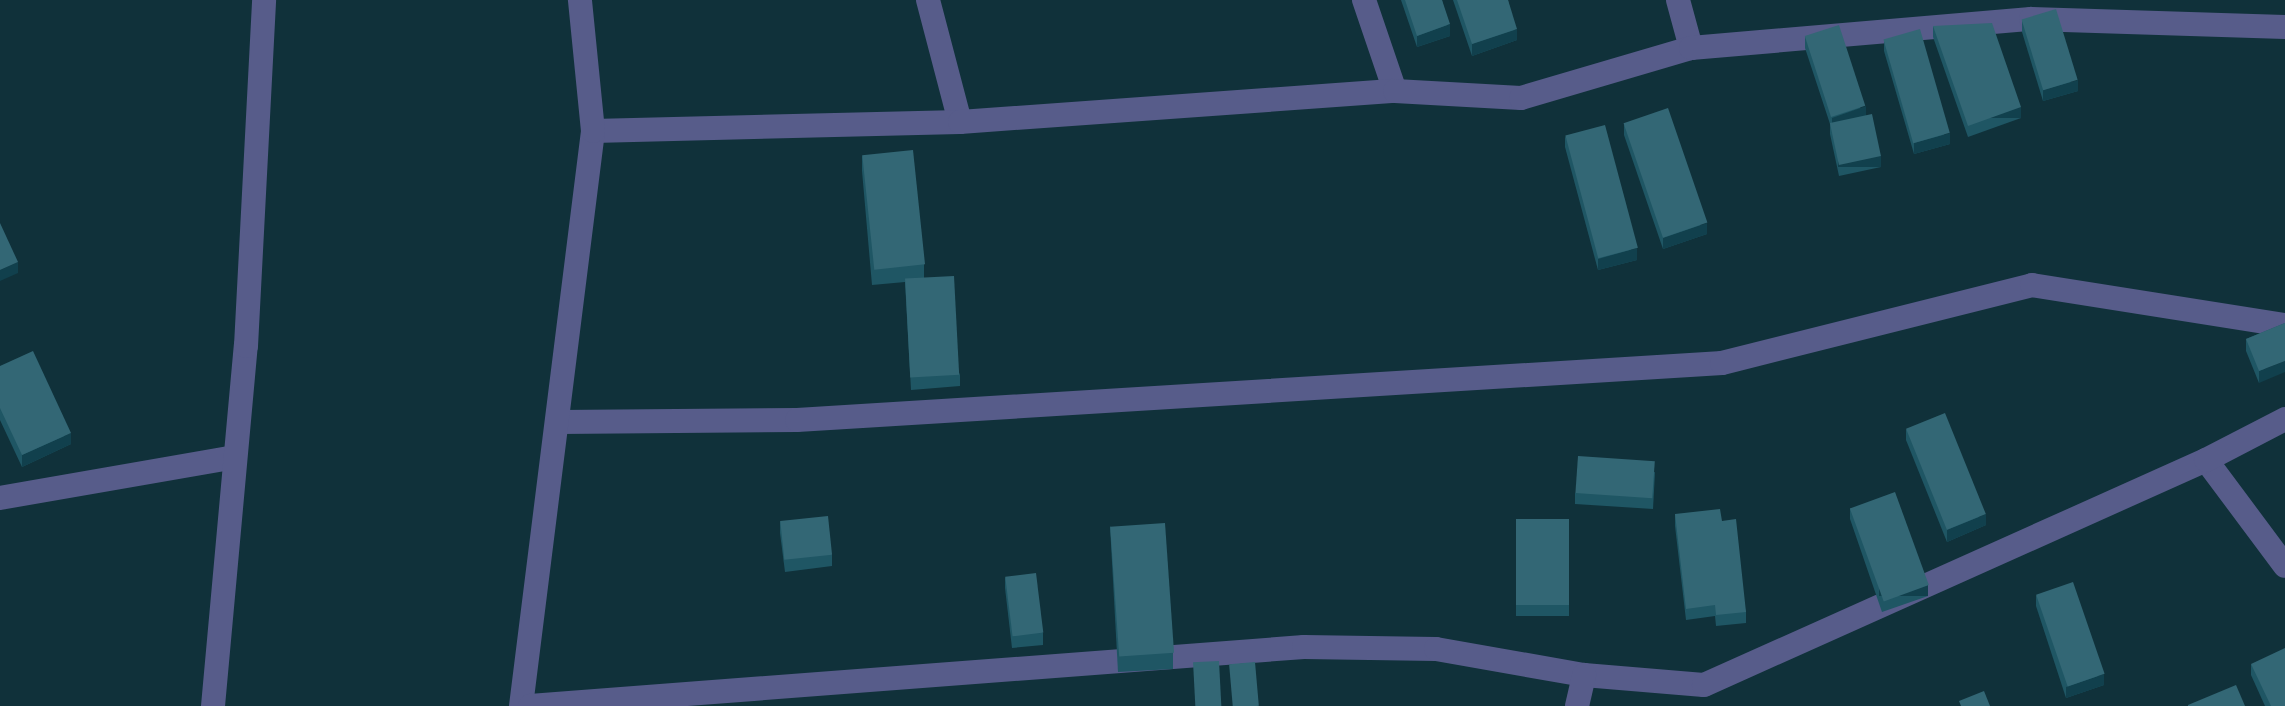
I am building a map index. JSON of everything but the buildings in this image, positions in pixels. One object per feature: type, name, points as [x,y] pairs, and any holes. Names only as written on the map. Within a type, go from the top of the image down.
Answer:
[{"type":"street","points":[[213,706],[246,346],[264,0]]},
{"type":"street","points":[[521,706],[559,422],[593,131],[580,0]]},
{"type":"street","points":[[928,0],[960,122]]},
{"type":"street","points":[[1364,0],[1395,91]]},
{"type":"street","points":[[1678,0],[1691,48]]},
{"type":"street","points":[[593,131],[960,122],[1395,91],[1521,98],[1691,48],[2031,19],[2285,27]]},
{"type":"street","points":[[559,422],[813,419],[1722,363],[2032,285],[2285,325]]},
{"type":"street","points":[[530,706],[1304,647],[1436,649],[1584,675],[1704,685],[2206,460],[2285,419]]},
{"type":"street","points":[[0,498],[234,457]]},
{"type":"street","points":[[2206,460],[2285,566]]},
{"type":"street","points":[[1577,706],[1584,675]]}]
